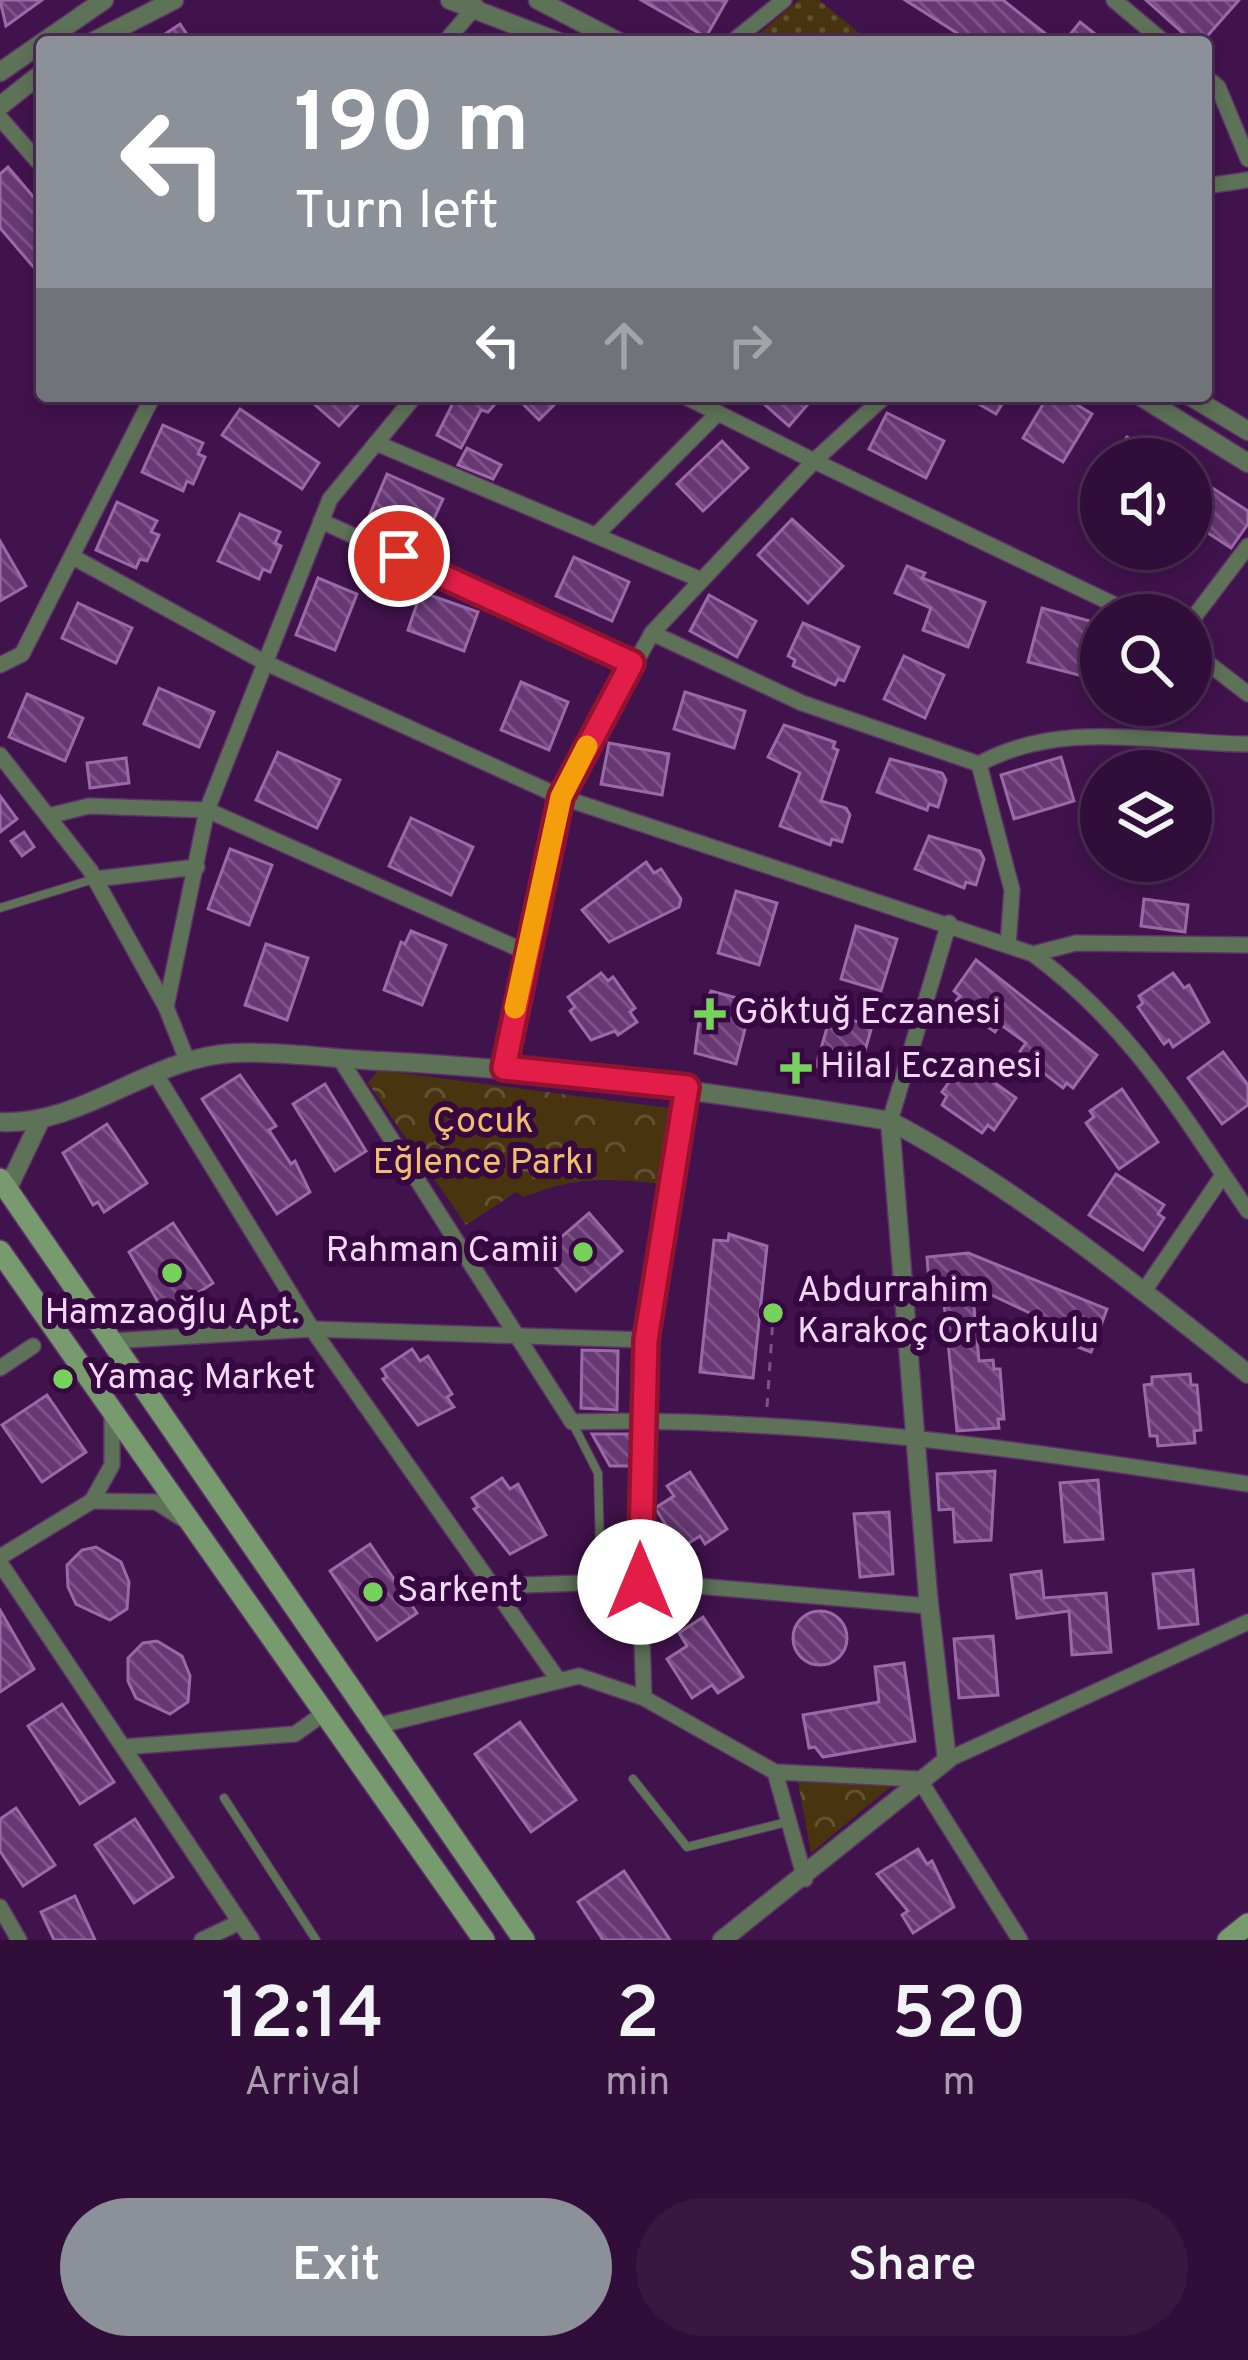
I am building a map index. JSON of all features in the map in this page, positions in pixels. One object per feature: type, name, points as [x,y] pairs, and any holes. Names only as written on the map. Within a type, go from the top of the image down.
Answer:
[{"type":"main road","points":[[4,1184],[373,1727],[524,1940]]},
{"type":"main road","points":[[0,1251],[484,1940]]},
{"type":"main road","points":[[1228,1940],[1248,1924]]},
{"type":"street","points":[[52,36],[104,0]]},
{"type":"street","points":[[104,36],[174,0]]},
{"type":"street","points":[[450,0],[545,36]]},
{"type":"street","points":[[538,0],[608,36]]},
{"type":"street","points":[[739,36],[784,0]]},
{"type":"street","points":[[1114,0],[1157,36]]},
{"type":"street","points":[[450,36],[476,7]]},
{"type":"street","points":[[0,72],[36,47]]},
{"type":"street","points":[[0,106],[36,78]]},
{"type":"street","points":[[1212,82],[1248,159]]},
{"type":"street","points":[[0,118],[36,159]]},
{"type":"street","points":[[1212,186],[1248,179]]},
{"type":"street","points":[[0,665],[22,654],[150,402]]},
{"type":"street","points":[[166,1007],[208,810],[321,521],[330,499],[411,402]]},
{"type":"street","points":[[696,402],[1092,594]]},
{"type":"street","points":[[504,1068],[561,797],[632,663],[699,579],[878,402]]},
{"type":"street","points":[[1150,402],[1248,463]]},
{"type":"street","points":[[1200,402],[1248,431]]},
{"type":"street","points":[[596,535],[718,413]]},
{"type":"street","points":[[376,443],[699,579]]},
{"type":"street","points":[[321,521],[632,663]]},
{"type":"street","points":[[1212,594],[1248,546]]},
{"type":"street","points":[[73,557],[264,662],[561,797],[1033,954],[1089,995],[1134,1046],[1248,1211]]},
{"type":"street","points":[[652,633],[802,703],[980,764],[1027,744],[1063,737],[1248,744]]},
{"type":"street","points":[[1212,666],[1248,694]]},
{"type":"street","points":[[0,755],[95,879],[166,1007],[187,1060]]},
{"type":"street","points":[[980,764],[1012,890],[1008,945]]},
{"type":"street","points":[[48,816],[89,806],[208,810],[526,952]]},
{"type":"street","points":[[95,879],[197,867]]},
{"type":"street","points":[[947,1760],[929,1606],[890,1121],[949,923]]},
{"type":"street","points":[[1033,954],[1076,943],[1247,946]]},
{"type":"street","points":[[0,1122],[39,1123],[187,1060],[234,1053],[504,1068],[687,1087],[890,1121],[935,1145],[1144,1291],[1248,1375]]},
{"type":"street","points":[[340,1059],[572,1422],[641,1420],[915,1434],[1248,1484]]},
{"type":"street","points":[[155,1073],[312,1329],[559,1682]]},
{"type":"street","points":[[644,1698],[640,1582],[646,1340],[687,1087]]},
{"type":"street","points":[[4,1184],[39,1123]]},
{"type":"street","points":[[1144,1291],[1223,1175]]},
{"type":"street","points":[[111,1341],[312,1329],[646,1340]]},
{"type":"street","points":[[0,1368],[33,1346]]},
{"type":"street","points":[[109,1403],[115,1434],[112,1465],[92,1501],[0,1560],[252,1940]]},
{"type":"street","points":[[92,1501],[157,1502],[195,1527]]},
{"type":"street","points":[[493,1586],[640,1582],[929,1606]]},
{"type":"street","points":[[722,1940],[805,1879],[947,1760],[1248,1622]]},
{"type":"street","points":[[373,1727],[579,1676],[644,1698],[775,1772],[919,1779]]},
{"type":"street","points":[[123,1747],[296,1734],[323,1714]]},
{"type":"street","points":[[775,1772],[805,1879]]},
{"type":"street","points":[[919,1779],[1020,1940]]},
{"type":"street","points":[[0,1907],[19,1940]]},
{"type":"street","points":[[202,1940],[240,1922]]},
{"type":"lane","points":[[0,908],[95,879]]},
{"type":"lane","points":[[572,1422],[598,1473],[601,1582]]},
{"type":"lane","points":[[633,1779],[687,1847],[789,1821]]},
{"type":"lane","points":[[224,1798],[316,1940]]},
{"type":"path","points":[[766,1426],[773,1318]]},
{"type":"green space","points":[[799,0],[819,0],[863,36],[756,36]]},
{"type":"green space","name":"Çocuk Eğlence Parkı","points":[[378,1070],[677,1109],[663,1184],[592,1180],[524,1197],[516,1192],[466,1225],[368,1083]]},
{"type":"green space","points":[[798,1782],[895,1783],[811,1853]]},
{"type":"building","points":[[0,0],[42,0],[6,26]]},
{"type":"building","points":[[641,0],[727,0],[704,36]]},
{"type":"building","points":[[905,0],[1003,0],[1048,36],[962,36]]},
{"type":"building","points":[[1146,0],[1239,0],[1207,36],[1186,36]]},
{"type":"building","points":[[1080,22],[1098,36],[1069,36]]},
{"type":"building","points":[[180,24],[188,36],[162,36]]},
{"type":"building","points":[[8,167],[36,200],[36,270],[0,228],[0,174]]},
{"type":"building","points":[[312,402],[361,402],[339,426]]},
{"type":"building","points":[[454,402],[497,402],[488,412],[481,410],[461,448],[437,435]]},
{"type":"building","points":[[521,402],[557,402],[539,420]]},
{"type":"building","points":[[762,402],[810,402],[789,426]]},
{"type":"building","points":[[975,402],[1003,402],[996,414]]},
{"type":"building","points":[[1044,402],[1073,402],[1092,414],[1063,462],[1023,438]]},
{"type":"building","points":[[240,409],[319,463],[302,489],[222,435]]},
{"type":"building","points":[[887,413],[944,441],[926,478],[869,449]]},
{"type":"building","points":[[163,425],[203,443],[198,454],[205,457],[193,484],[187,481],[183,491],[142,472]]},
{"type":"building","points":[[722,441],[748,468],[703,511],[677,484]]},
{"type":"building","points":[[467,448],[501,465],[493,479],[458,465]]},
{"type":"building","points":[[387,474],[443,499],[425,538],[370,514]]},
{"type":"building","points":[[1212,488],[1248,511],[1248,524],[1231,548],[1212,536]]},
{"type":"building","points":[[117,502],[157,521],[151,532],[159,535],[147,561],[140,559],[136,568],[96,550]]},
{"type":"building","points":[[240,514],[280,532],[275,543],[281,546],[270,572],[263,569],[259,579],[218,561]]},
{"type":"building","points":[[792,519],[843,566],[808,603],[758,555]]},
{"type":"building","points":[[0,541],[26,586],[0,601]]},
{"type":"building","points":[[574,557],[629,582],[612,621],[556,596]]},
{"type":"building","points":[[907,566],[925,573],[922,578],[985,602],[968,647],[923,630],[931,608],[895,593]]},
{"type":"building","points":[[318,578],[357,594],[335,650],[296,635]]},
{"type":"building","points":[[421,592],[478,612],[464,651],[408,630]]},
{"type":"building","points":[[709,595],[756,621],[737,657],[690,631]]},
{"type":"building","points":[[78,603],[132,628],[116,663],[62,638]]},
{"type":"building","points":[[1042,608],[1080,618],[1080,675],[1028,662]]},
{"type":"building","points":[[803,623],[859,647],[844,681],[838,679],[835,685],[793,666],[795,660],[788,656]]},
{"type":"building","points":[[904,656],[944,675],[925,718],[884,699]]},
{"type":"building","points":[[521,682],[568,702],[549,750],[501,730]]},
{"type":"building","points":[[159,688],[214,712],[199,747],[144,724]]},
{"type":"building","points":[[685,692],[745,711],[734,748],[674,729]]},
{"type":"building","points":[[27,694],[83,718],[65,761],[9,737]]},
{"type":"building","points":[[784,725],[835,742],[833,748],[838,750],[821,801],[846,808],[850,815],[842,842],[832,839],[830,845],[780,826],[800,773],[768,757]]},
{"type":"building","points":[[609,743],[669,754],[662,795],[601,784]]},
{"type":"building","points":[[278,752],[340,780],[317,828],[256,800]]},
{"type":"building","points":[[1061,757],[1074,801],[1014,819],[1001,775]]},
{"type":"building","points":[[126,758],[129,783],[90,788],[87,763]]},
{"type":"building","points":[[890,759],[942,773],[946,780],[938,807],[929,804],[927,810],[877,792]]},
{"type":"building","points":[[0,796],[17,819],[0,832]]},
{"type":"building","points":[[411,818],[473,847],[451,895],[389,866]]},
{"type":"building","points":[[24,832],[34,847],[22,856],[11,841]]},
{"type":"building","points":[[929,836],[980,851],[984,859],[976,885],[966,882],[964,888],[915,869]]},
{"type":"building","points":[[230,849],[272,865],[249,925],[208,909]]},
{"type":"building","points":[[646,862],[654,873],[661,869],[681,899],[679,907],[609,942],[582,910]]},
{"type":"building","points":[[736,891],[777,903],[759,965],[718,953]]},
{"type":"building","points":[[1144,899],[1188,905],[1185,932],[1141,926]]},
{"type":"building","points":[[856,926],[897,939],[881,991],[841,979]]},
{"type":"building","points":[[411,931],[446,945],[422,1005],[384,990],[401,942],[405,944]]},
{"type":"building","points":[[266,944],[308,958],[287,1020],[245,1005]]},
{"type":"building","points":[[976,960],[1097,1055],[1073,1088],[1067,1083],[1063,1088],[1024,1058],[1020,1051],[1026,1043],[1000,1024],[995,1032],[954,1004],[960,996],[954,991]]},
{"type":"building","points":[[601,973],[608,981],[613,977],[635,1008],[630,1012],[637,1022],[618,1035],[615,1031],[591,1040],[570,1011],[575,1007],[568,997]]},
{"type":"building","points":[[1173,973],[1184,988],[1189,985],[1209,1022],[1173,1047],[1169,1040],[1164,1044],[1138,1007],[1143,1003],[1139,996]]},
{"type":"building","points":[[711,991],[752,1002],[736,1064],[695,1053],[700,1014]]},
{"type":"building","points":[[831,1014],[872,1026],[857,1079],[816,1066]]},
{"type":"building","points":[[1223,1052],[1248,1085],[1248,1105],[1222,1124],[1188,1078]]},
{"type":"building","points":[[964,1061],[1016,1098],[994,1130],[988,1125],[982,1133],[942,1105],[947,1096],[942,1092]]},
{"type":"building","points":[[240,1075],[276,1126],[269,1130],[291,1164],[295,1161],[310,1192],[277,1214],[202,1099]]},
{"type":"building","points":[[325,1084],[366,1151],[335,1171],[293,1104]]},
{"type":"building","points":[[1122,1089],[1158,1142],[1119,1169],[1086,1123],[1094,1117],[1090,1111]]},
{"type":"building","name":"Hamzaoğlu Apt.","points":[[107,1124],[147,1183],[104,1212],[98,1202],[93,1205],[63,1153]]},
{"type":"building","points":[[1116,1174],[1164,1205],[1158,1214],[1164,1218],[1143,1250],[1089,1215]]},
{"type":"building","name":"Rahman Camii","points":[[589,1213],[622,1251],[576,1291],[543,1253]]},
{"type":"building","name":"Hamzaoğlu Apt.","points":[[173,1223],[213,1283],[170,1311],[164,1302],[160,1305],[129,1252]]},
{"type":"building","points":[[729,1234],[767,1246],[753,1378],[700,1372],[714,1240],[728,1241]]},
{"type":"building","points":[[968,1253],[1107,1309],[1091,1352],[1027,1328],[1032,1314],[972,1286],[979,1361],[993,1360],[994,1369],[1000,1369],[1004,1419],[998,1419],[999,1428],[957,1431],[942,1283],[929,1284],[927,1257]]},
{"type":"building","points":[[412,1349],[420,1361],[428,1356],[452,1394],[447,1397],[454,1407],[418,1425],[383,1379],[387,1377],[382,1369]]},
{"type":"building","points":[[582,1350],[618,1351],[617,1410],[581,1408]]},
{"type":"building","points":[[1190,1374],[1191,1385],[1197,1385],[1201,1430],[1194,1431],[1195,1443],[1158,1446],[1157,1436],[1150,1436],[1144,1385],[1152,1384],[1152,1377]]},
{"type":"building","points":[[47,1395],[86,1452],[42,1482],[2,1425]]},
{"type":"building","points":[[592,1434],[632,1434],[631,1466],[610,1466]]},
{"type":"building","points":[[995,1471],[991,1540],[955,1542],[953,1509],[939,1510],[937,1474]]},
{"type":"building","points":[[690,1472],[727,1529],[705,1544],[700,1536],[681,1548],[655,1508],[674,1496],[667,1486]]},
{"type":"building","points":[[502,1478],[510,1489],[518,1484],[546,1535],[510,1554],[474,1509],[478,1507],[472,1498]]},
{"type":"building","points":[[1098,1480],[1103,1539],[1065,1542],[1060,1483]]},
{"type":"building","points":[[889,1512],[893,1574],[860,1577],[854,1514]]},
{"type":"building","name":"Sarkent","points":[[370,1544],[417,1613],[377,1640],[330,1571]]},
{"type":"building","points":[[96,1547],[121,1562],[129,1582],[127,1609],[110,1620],[76,1604],[68,1587],[67,1565],[82,1550]]},
{"type":"building","points":[[1193,1570],[1198,1624],[1159,1628],[1153,1574]]},
{"type":"building","points":[[1041,1571],[1044,1598],[1106,1593],[1111,1652],[1072,1655],[1069,1611],[1017,1618],[1011,1575]]},
{"type":"building","points":[[0,1610],[34,1669],[0,1692]]},
{"type":"building","points":[[820,1611],[839,1619],[847,1638],[839,1657],[820,1665],[801,1657],[793,1638],[801,1619]]},
{"type":"building","points":[[703,1617],[743,1677],[718,1693],[712,1685],[692,1698],[667,1659],[687,1646],[679,1633]]},
{"type":"building","points":[[993,1636],[998,1695],[959,1698],[954,1639]]},
{"type":"building","points":[[157,1641],[182,1656],[190,1676],[188,1702],[170,1714],[136,1698],[128,1681],[128,1658],[143,1643]]},
{"type":"building","points":[[904,1663],[915,1741],[823,1757],[815,1747],[809,1748],[803,1715],[879,1702],[875,1667]]},
{"type":"building","points":[[62,1704],[114,1782],[80,1804],[28,1726]]},
{"type":"building","points":[[520,1722],[576,1800],[531,1832],[475,1754]]},
{"type":"building","points":[[16,1808],[55,1865],[23,1886],[0,1851],[0,1819]]},
{"type":"building","points":[[135,1819],[173,1877],[134,1903],[95,1845]]},
{"type":"building","points":[[918,1849],[927,1864],[932,1861],[954,1907],[913,1933],[902,1915],[908,1911],[877,1874]]},
{"type":"building","points":[[624,1871],[670,1940],[603,1940],[578,1902]]},
{"type":"building","points":[[75,1896],[95,1940],[54,1940],[41,1912]]},
{"type":"slow traffic","points":[[515,1008],[561,797],[587,746]]},
{"type":"place","name":"Göktuğ Eczanesi","points":[[710,1014]]},
{"type":"place","name":"Hilal Eczanesi","points":[[796,1068]]},
{"type":"place","name":"Rahman Camii","points":[[583,1252]]},
{"type":"place","name":"Hamzaoğlu Apt.","points":[[172,1273]]},
{"type":"place","name":"Abdurrahim Karakoç Ortaokulu","points":[[773,1313]]},
{"type":"place","name":"Yamaç Market","points":[[63,1379]]},
{"type":"place","name":"Sarkent","points":[[373,1592]]},
{"type":"route","points":[[399,556],[632,663],[561,797],[504,1068],[687,1087],[646,1340],[640,1582]]}]
